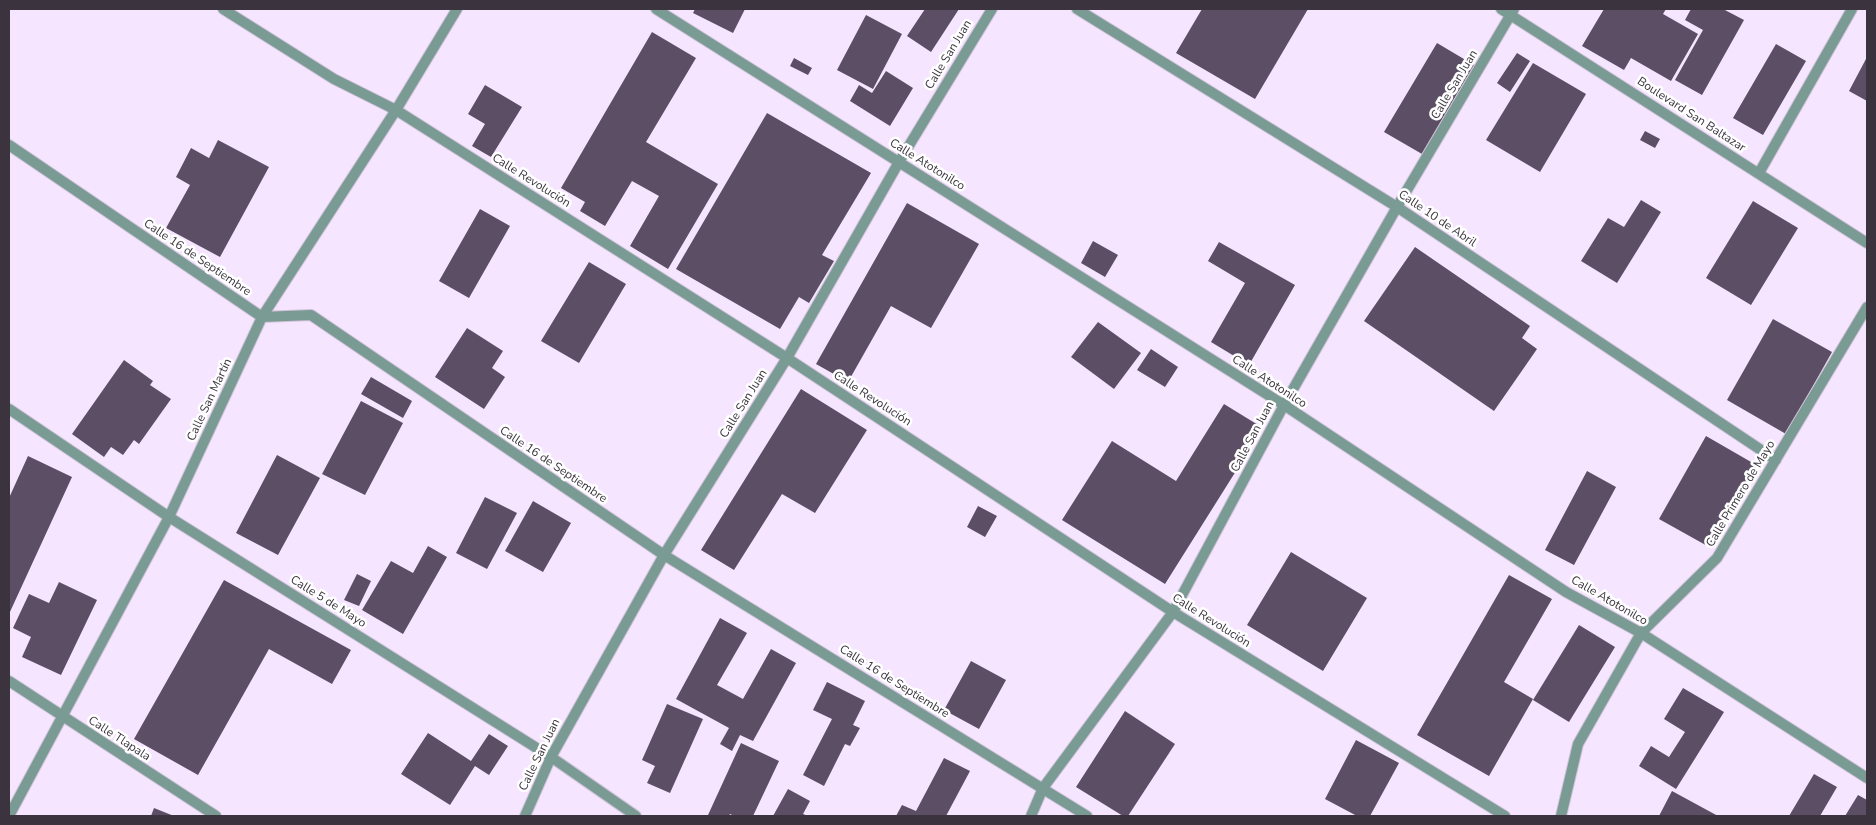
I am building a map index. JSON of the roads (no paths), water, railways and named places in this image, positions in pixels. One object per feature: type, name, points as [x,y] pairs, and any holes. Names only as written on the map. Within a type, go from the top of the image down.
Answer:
[{"type":"street","name":"Calle Revolución","points":[[223,9],[334,79],[396,110],[787,358],[1173,612],[1505,816]]},
{"type":"street","name":"Calle San Martín","points":[[9,816],[169,517],[262,317],[396,110],[457,9]]},
{"type":"street","name":"Calle Atotonilco","points":[[656,9],[1284,405],[1566,592],[1641,633],[1867,778]]},
{"type":"street","name":"Calle San Juan","points":[[525,816],[551,757],[664,555],[787,358],[899,162],[992,9]]},
{"type":"street","name":"Calle 10 de Abril","points":[[1077,9],[1397,207],[1776,460]]},
{"type":"street","name":"Boulevard San Baltazar","points":[[1501,9],[1513,12],[1867,243]]},
{"type":"street","points":[[1758,173],[1852,9]]},
{"type":"street","name":"Calle San Juan","points":[[1031,816],[1043,788],[1173,612],[1284,405],[1397,207],[1513,12]]},
{"type":"street","name":"Calle 16 de Septiembre","points":[[9,145],[262,317],[311,316],[664,555],[1087,816]]},
{"type":"street","name":"Calle Primero de Mayo","points":[[1561,816],[1578,744],[1641,633],[1717,558],[1867,307]]},
{"type":"street","name":"Calle 5 de Mayo","points":[[9,409],[169,517],[551,757],[636,816]]},
{"type":"street","name":"Calle Tlapala","points":[[9,681],[216,816]]}]
